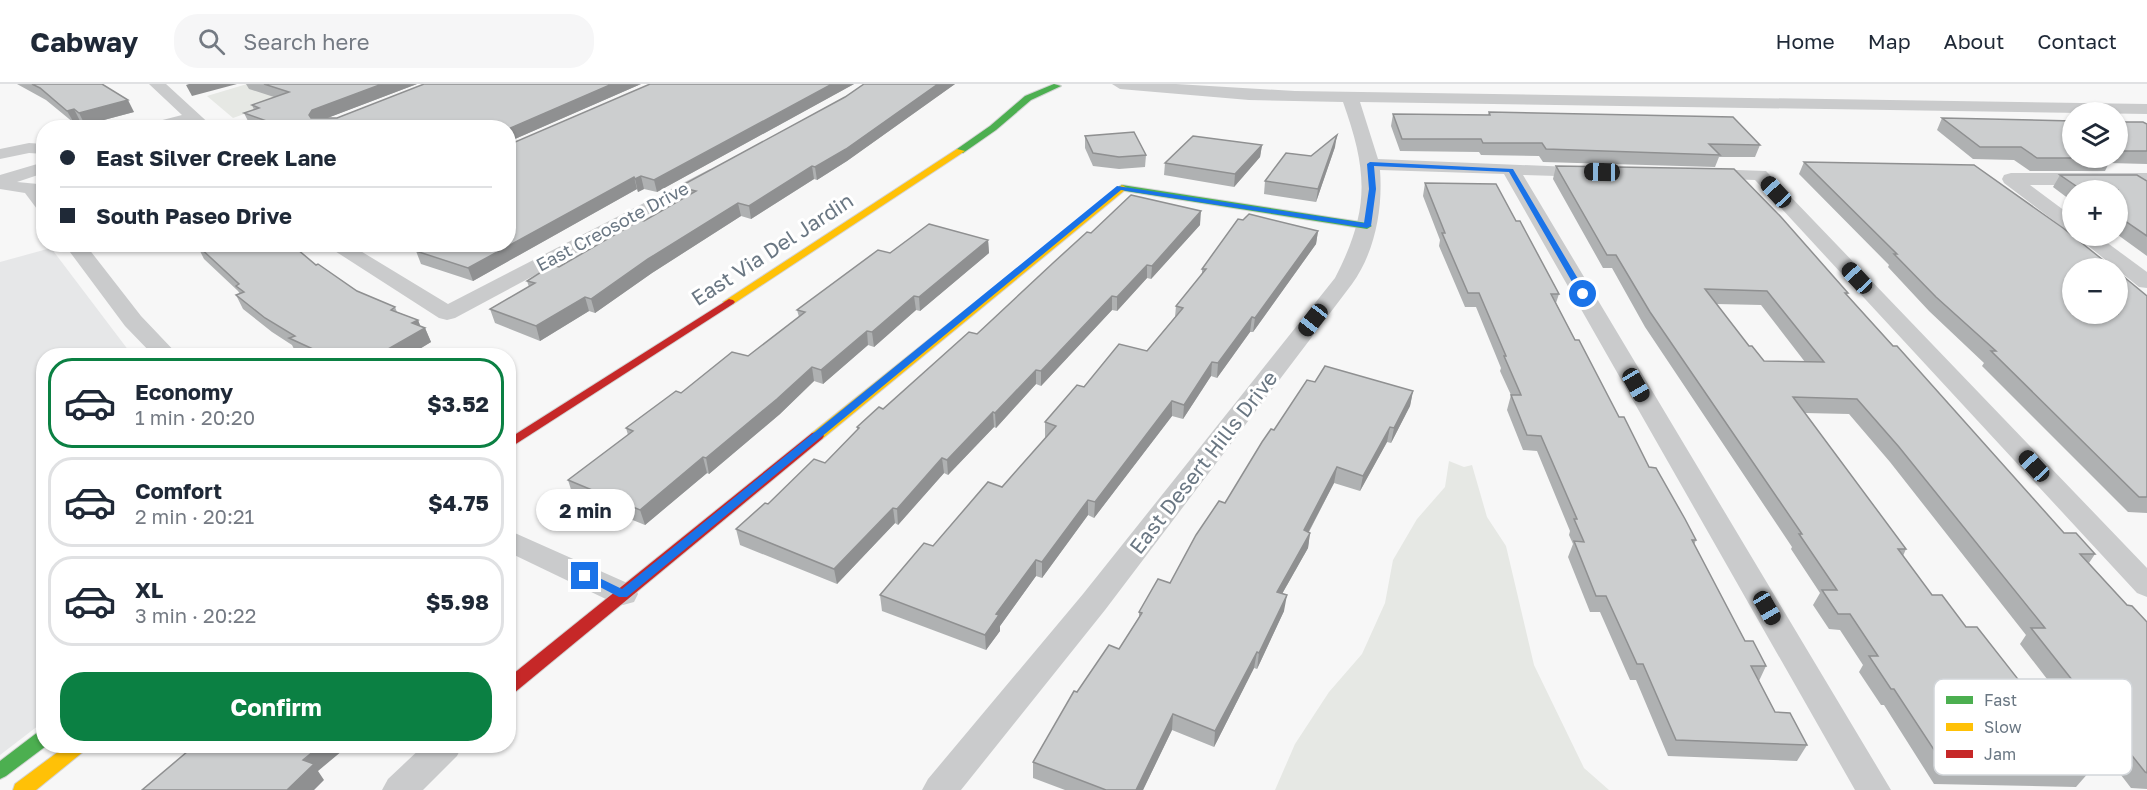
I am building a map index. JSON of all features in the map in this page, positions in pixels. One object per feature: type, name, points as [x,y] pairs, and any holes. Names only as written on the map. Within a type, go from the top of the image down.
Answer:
[{"type":"street","points":[[157,84],[198,120]]},
{"type":"street","points":[[1033,84],[1062,85]]},
{"type":"street","points":[[1120,84],[1249,95],[1350,98],[2139,108],[2147,118]]},
{"type":"street","name":"East Via Del Jardin","points":[[516,440],[938,166],[993,128],[1034,94],[1062,85]]},
{"type":"street","name":"East Via Del Jardin","points":[[808,233],[987,117],[1004,104],[1016,90]]},
{"type":"street","points":[[1807,91],[1822,104]]},
{"type":"street","name":"East Desert Hills Drive","points":[[940,790],[1094,602],[1345,280],[1361,249],[1372,189],[1368,149],[1350,98]]},
{"type":"street","points":[[0,141],[36,148]]},
{"type":"street","points":[[0,154],[36,148]]},
{"type":"street","name":"East Creosote Drive","points":[[347,252],[447,313],[732,163]]},
{"type":"street","points":[[1370,164],[1606,172]]},
{"type":"street","points":[[1511,170],[1873,790]]},
{"type":"street","points":[[0,181],[36,171]]},
{"type":"street","points":[[1689,174],[1760,175],[2147,586]]},
{"type":"street","points":[[2062,217],[2011,178],[2147,179]]},
{"type":"street","points":[[0,181],[14,187],[31,188],[36,183]]},
{"type":"street","points":[[31,188],[36,195]]},
{"type":"street","points":[[516,681],[1120,188],[1367,226]]},
{"type":"street","points":[[2099,246],[2147,282]]},
{"type":"street","points":[[80,252],[133,321],[160,348]]},
{"type":"street","points":[[516,544],[623,594]]},
{"type":"street","points":[[0,771],[36,743]]},
{"type":"street","points":[[22,790],[69,753]]},
{"type":"street","points":[[400,790],[438,753]]},
{"type":"shaded area","points":[[247,84],[327,84],[233,118],[207,96]]},
{"type":"shaded area","points":[[36,252],[54,252],[127,348],[36,348],[36,727],[0,755],[0,262]]},
{"type":"shaded area","points":[[1449,461],[1464,467],[1472,465],[1487,517],[1506,546],[1534,665],[1584,768],[1609,790],[1275,790],[1295,744],[1329,692],[1362,654],[1385,603],[1393,560],[1417,519],[1445,487]]},
{"type":"building","points":[[32,84],[102,84],[128,100],[79,113],[74,109],[67,111]]},
{"type":"building","points":[[264,84],[382,84],[312,110],[309,115],[311,118],[337,118],[424,84],[612,84],[516,126],[516,120],[264,120],[244,113],[259,108],[252,105],[289,92]]},
{"type":"building","points":[[650,84],[832,84],[654,180],[641,176],[635,179],[634,177],[516,242],[516,142]]},
{"type":"building","points":[[864,84],[938,84],[846,149],[815,167],[812,166],[749,206],[738,203],[648,259],[591,299],[585,297],[536,326],[490,309],[535,283],[527,281],[552,265],[559,267],[640,220],[644,221],[696,191],[679,187],[845,97]]},
{"type":"building","points":[[1489,112],[1733,117],[1760,145],[1709,144],[1720,155],[1546,149],[1542,143],[1483,143],[1481,139],[1402,139],[1393,114],[1490,115]]},
{"type":"building","points":[[1942,118],[2062,121],[2062,158],[2037,158],[2021,147],[1980,147]]},
{"type":"building","points":[[2128,122],[2147,124],[2147,151],[2128,151]]},
{"type":"building","points":[[1134,132],[1146,155],[1119,157],[1093,153],[1085,136]]},
{"type":"building","points":[[1337,135],[1318,189],[1265,181],[1286,153],[1311,156]]},
{"type":"building","points":[[1193,136],[1262,145],[1235,174],[1165,163]]},
{"type":"building","points":[[1804,162],[1974,165],[2062,227],[2062,246],[2086,246],[2100,258],[2062,258],[2062,324],[2128,324],[2128,280],[2147,296],[2147,497],[2139,497],[1991,351],[1996,351],[1936,297],[1894,254],[1897,254]]},
{"type":"building","points":[[1556,166],[1734,169],[1781,217],[1848,293],[1845,293],[1893,346],[1897,346],[2064,533],[2076,533],[2095,554],[2080,554],[2127,605],[2132,606],[2147,622],[2147,773],[2132,756],[2132,679],[2071,679],[2031,628],[2045,628],[1899,447],[1857,399],[1793,397],[1906,549],[1898,549],[1932,595],[1942,595],[1966,627],[1977,627],[2018,679],[1934,679],[1934,750],[1869,656],[1878,656],[1850,614],[1838,614],[1822,590],[1837,590],[1799,534],[1802,534],[1650,312],[1616,255],[1607,255]],"holes":[[[1705,289],[1767,291],[1824,362],[1764,361],[1752,346],[1749,346]]]},
{"type":"building","points":[[2060,175],[2137,175],[2147,181],[2147,236],[2128,223],[2128,180],[2067,180]]},
{"type":"building","points":[[1425,183],[1496,184],[1516,221],[1520,221],[1559,294],[1551,294],[1575,340],[1579,340],[1619,417],[1624,417],[1649,467],[1656,468],[1685,519],[1696,540],[1692,540],[1745,641],[1753,641],[1766,666],[1751,666],[1775,712],[1790,713],[1807,745],[1676,740],[1643,664],[1637,664],[1606,596],[1596,596],[1574,541],[1584,542],[1574,519],[1577,519],[1541,436],[1527,435],[1511,395],[1521,395],[1504,356],[1506,356],[1479,293],[1468,293],[1442,233],[1445,233]]},
{"type":"building","points":[[1131,195],[1201,211],[1152,266],[1147,265],[1117,297],[1112,296],[1041,371],[1036,370],[947,460],[942,458],[897,509],[893,508],[834,569],[736,529],[765,503],[768,504],[814,459],[825,463],[859,428],[857,427],[879,407],[883,409],[969,332],[977,334],[1087,232],[1091,233]]},
{"type":"building","points":[[1249,214],[1318,231],[1255,318],[1252,317],[1218,363],[1212,362],[1184,405],[1172,401],[1095,502],[1088,500],[1042,562],[1036,560],[996,614],[999,615],[985,635],[880,595],[924,543],[933,546],[988,482],[1002,487],[1056,426],[1045,422],[1077,385],[1084,387],[1119,344],[1147,351],[1183,308],[1176,306],[1206,269],[1202,269],[1238,219],[1243,220]]},
{"type":"building","points":[[929,224],[988,240],[919,297],[914,296],[872,332],[867,331],[821,370],[812,367],[777,399],[640,510],[568,480],[633,431],[626,428],[676,391],[681,393],[732,352],[748,356],[805,312],[797,310],[878,250],[890,253]]},
{"type":"building","points":[[205,252],[301,252],[316,265],[318,264],[357,291],[395,307],[391,310],[418,320],[412,323],[425,328],[390,348],[311,348],[289,338],[295,336],[265,318],[236,295],[244,292],[236,286],[239,284]]},
{"type":"building","points":[[419,252],[497,252],[468,268]]},
{"type":"building","points":[[1325,366],[1413,391],[1394,428],[1390,427],[1363,476],[1337,467],[1304,530],[1310,533],[1277,592],[1287,595],[1259,653],[1257,652],[1215,731],[1173,714],[1136,790],[1106,790],[1033,762],[1074,691],[1077,692],[1109,645],[1119,649],[1142,613],[1139,612],[1158,579],[1170,583],[1196,535],[1219,501],[1225,503],[1271,429],[1274,430],[1307,380],[1315,382]]},
{"type":"building","points":[[186,753],[312,753],[303,760],[314,764],[287,790],[142,790]]},
{"type":"traffic: fast","points":[[960,151],[993,128],[1028,98],[1057,86]]},
{"type":"traffic: fast","points":[[1122,188],[1367,226]]},
{"type":"traffic: fast","points":[[0,771],[36,743]]},
{"type":"traffic: slow","points":[[729,302],[960,151]]},
{"type":"traffic: slow","points":[[817,436],[1122,188]]},
{"type":"traffic: slow","points":[[22,790],[69,753]]},
{"type":"traffic: jam","points":[[516,440],[729,302]]},
{"type":"traffic: jam","points":[[516,681],[817,436]]},
{"type":"route","points":[[585,576],[623,594],[1120,188],[1367,226],[1372,189],[1370,164],[1511,170],[1583,294]]}]
